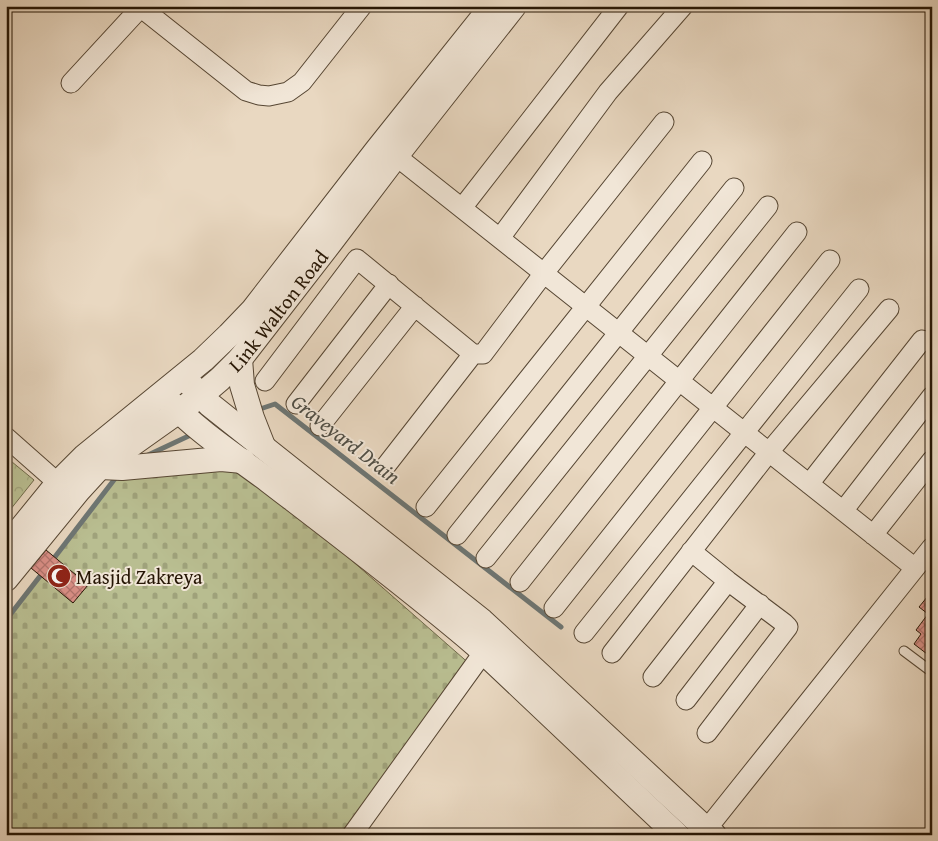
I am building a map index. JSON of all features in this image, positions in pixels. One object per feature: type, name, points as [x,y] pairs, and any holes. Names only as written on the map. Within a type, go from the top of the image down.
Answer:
[{"type":"street","points":[[71,83],[140,7],[246,91],[259,96],[270,96],[288,92],[302,82],[362,6]]},
{"type":"street","name":"Link Walton Road","points":[[6,548],[58,483],[85,456],[184,377],[253,310],[492,6]]},
{"type":"street","name":"Link Walton Road","points":[[6,579],[100,467],[200,396],[240,359],[514,6]]},
{"type":"street","points":[[462,208],[619,6]]},
{"type":"street","points":[[500,238],[608,92],[682,6]]},
{"type":"street","points":[[265,381],[358,259],[473,354],[483,354],[544,273],[664,122]]},
{"type":"street","points":[[396,156],[914,568]]},
{"type":"street","points":[[426,507],[702,161]]},
{"type":"street","points":[[457,534],[734,188]]},
{"type":"street","points":[[486,558],[768,206]]},
{"type":"street","points":[[520,582],[797,232]]},
{"type":"street","points":[[554,608],[830,260]]},
{"type":"street","points":[[296,404],[389,284]]},
{"type":"street","points":[[584,633],[859,289]]},
{"type":"street","points":[[320,426],[415,306]]},
{"type":"street","points":[[612,653],[769,452],[889,309]]},
{"type":"street","points":[[809,484],[922,340]]},
{"type":"street","points":[[385,467],[473,354]]},
{"type":"street","points":[[240,359],[242,386],[263,446]]},
{"type":"street","points":[[184,377],[200,396],[216,410],[482,621],[707,833],[932,547]]},
{"type":"street","points":[[162,394],[200,430],[243,461],[450,623],[677,835]]},
{"type":"street","points":[[843,511],[932,396]]},
{"type":"street","points":[[6,437],[58,483]]},
{"type":"street","points":[[100,467],[122,468],[221,459],[243,461]]},
{"type":"street","points":[[873,535],[932,460]]},
{"type":"street","points":[[691,551],[788,627],[707,733]]},
{"type":"street","points":[[653,677],[728,581]]},
{"type":"street","points":[[686,700],[760,604]]},
{"type":"street","points":[[352,835],[483,653]]},
{"type":"lane","points":[[904,651],[932,672]]},
{"type":"green space","points":[[6,457],[34,480],[6,515]]},
{"type":"green space","points":[[244,466],[472,666],[346,835],[6,835],[6,620],[123,469]]},
{"type":"building","name":"Masjid Zakreya","points":[[46,550],[88,585],[73,603],[31,568]]},
{"type":"building","points":[[932,591],[931,657],[914,644],[921,634],[916,630],[928,614],[919,607]]},
{"type":"waterway","name":"Graveyard Drain","points":[[257,410],[275,404],[561,627]]},
{"type":"waterway","name":"Graveyard Drain","points":[[146,456],[195,433]]},
{"type":"waterway","name":"Graveyard Drain","points":[[51,562],[117,476]]},
{"type":"waterway","name":"Graveyard Drain","points":[[6,620],[44,571]]},
{"type":"place","name":"Masjid Zakreya","points":[[59,576]]}]
